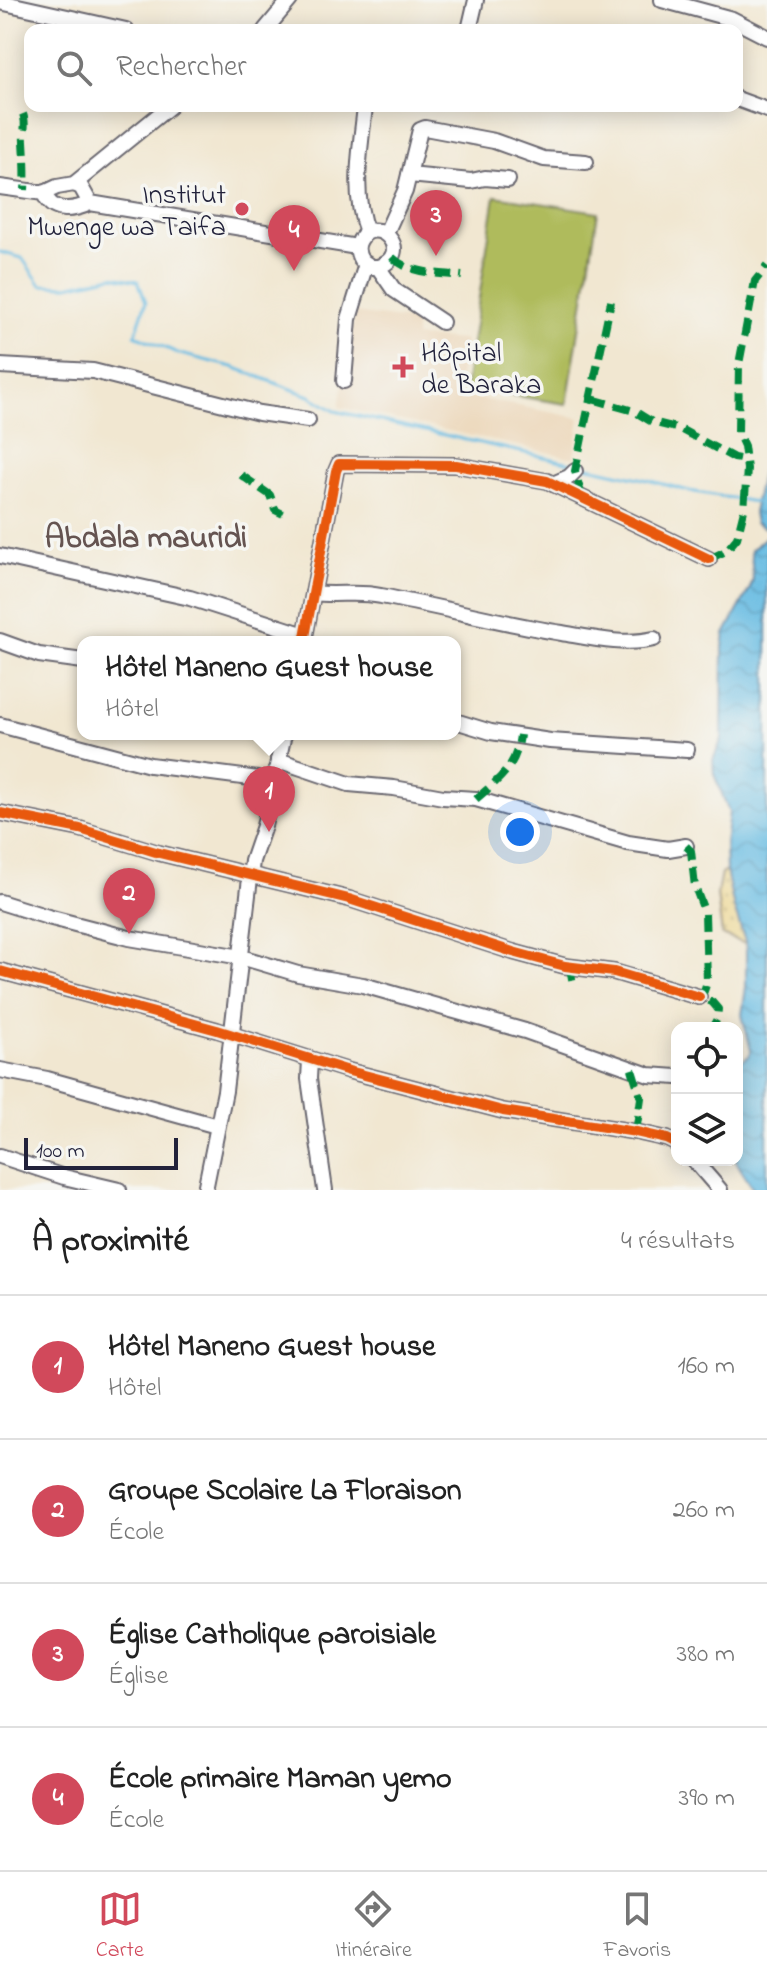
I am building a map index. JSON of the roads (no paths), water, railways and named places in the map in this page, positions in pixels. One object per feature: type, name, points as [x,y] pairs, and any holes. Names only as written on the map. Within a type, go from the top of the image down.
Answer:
[{"type":"street","points":[[270,24],[290,0]]},
{"type":"street","points":[[470,24],[476,0]]},
{"type":"street","points":[[662,0],[742,24]]},
{"type":"street","points":[[0,2],[99,24]]},
{"type":"street","points":[[743,25],[767,37]]},
{"type":"street","points":[[743,101],[767,110]]},
{"type":"street","points":[[0,187],[44,193],[74,184],[163,112]]},
{"type":"street","points":[[364,112],[359,177],[361,218],[367,232]]},
{"type":"street","points":[[386,233],[405,191],[420,130],[425,128],[494,141],[544,159],[586,162]]},
{"type":"street","points":[[409,175],[471,181],[485,178],[508,180]]},
{"type":"street","points":[[74,184],[81,187],[90,203]]},
{"type":"street","points":[[44,193],[55,208],[68,210],[90,203],[357,247]]},
{"type":"street","points":[[372,266],[386,264],[392,257],[392,240],[386,233],[367,232],[360,238],[358,253],[394,290],[442,322]]},
{"type":"street","points":[[344,381],[349,319],[372,266]]},
{"type":"street","points":[[0,366],[93,371],[259,413],[308,420]]},
{"type":"street","points":[[305,636],[339,464],[456,465],[553,484],[709,559]]},
{"type":"street","points":[[553,484],[575,471]]},
{"type":"street","points":[[0,556],[190,598],[299,636]]},
{"type":"street","points":[[313,593],[377,595],[586,638],[654,639]]},
{"type":"street","points":[[0,641],[39,655],[77,660]]},
{"type":"street","points":[[461,723],[491,732],[550,741],[687,750]]},
{"type":"street","points":[[0,725],[150,765],[274,781]]},
{"type":"street","points":[[205,1190],[232,1035],[250,877],[283,740]]},
{"type":"street","points":[[278,760],[349,784],[476,799],[628,843],[668,849],[686,846]]},
{"type":"street","points":[[0,813],[80,829],[250,877],[349,899],[513,952],[565,966],[614,972],[699,997]]},
{"type":"street","points":[[0,902],[129,938],[241,957],[298,974],[363,985],[479,1017],[649,1075],[671,1077]]},
{"type":"street","points":[[0,971],[296,1053],[310,1060],[503,1111],[636,1132],[671,1141]]},
{"type":"street","points":[[310,1060],[309,1079],[325,1190]]},
{"type":"street","points":[[0,1070],[47,1079],[217,1126]]},
{"type":"street","points":[[0,1156],[64,1177],[119,1190]]},
{"type":"street","points":[[699,1166],[720,1190]]},
{"type":"water","points":[[767,443],[767,529],[755,523],[753,513]]},
{"type":"water","points":[[767,536],[767,1190],[754,1190],[739,1166],[743,1166],[743,1060],[751,1051],[742,1015],[746,987],[746,944],[726,871],[725,843],[729,812],[714,774],[713,760],[722,739],[725,634],[753,579],[751,550]]},
{"type":"waterway","points":[[0,252],[22,258],[41,285],[68,286],[113,276],[138,281],[146,302],[135,335],[180,354],[233,367],[310,396],[335,411],[689,491],[755,502]]},
{"type":"place","name":"Institut Mwenge wa Taifa","points":[[242,209]]},
{"type":"place","name":"Église Catholique paroisiale","points":[[436,256]]},
{"type":"place","name":"École primaire Maman yemo","points":[[294,271]]},
{"type":"place","name":"Hôpital de Baraka","points":[[403,367]]},
{"type":"place","name":"Hôtel Maneno Guest house","points":[[269,832]]},
{"type":"place","name":"Groupe Scolaire La Floraison","points":[[129,934]]},
{"type":"district","name":"Abdala mauridi","points":[[146,536]]}]
